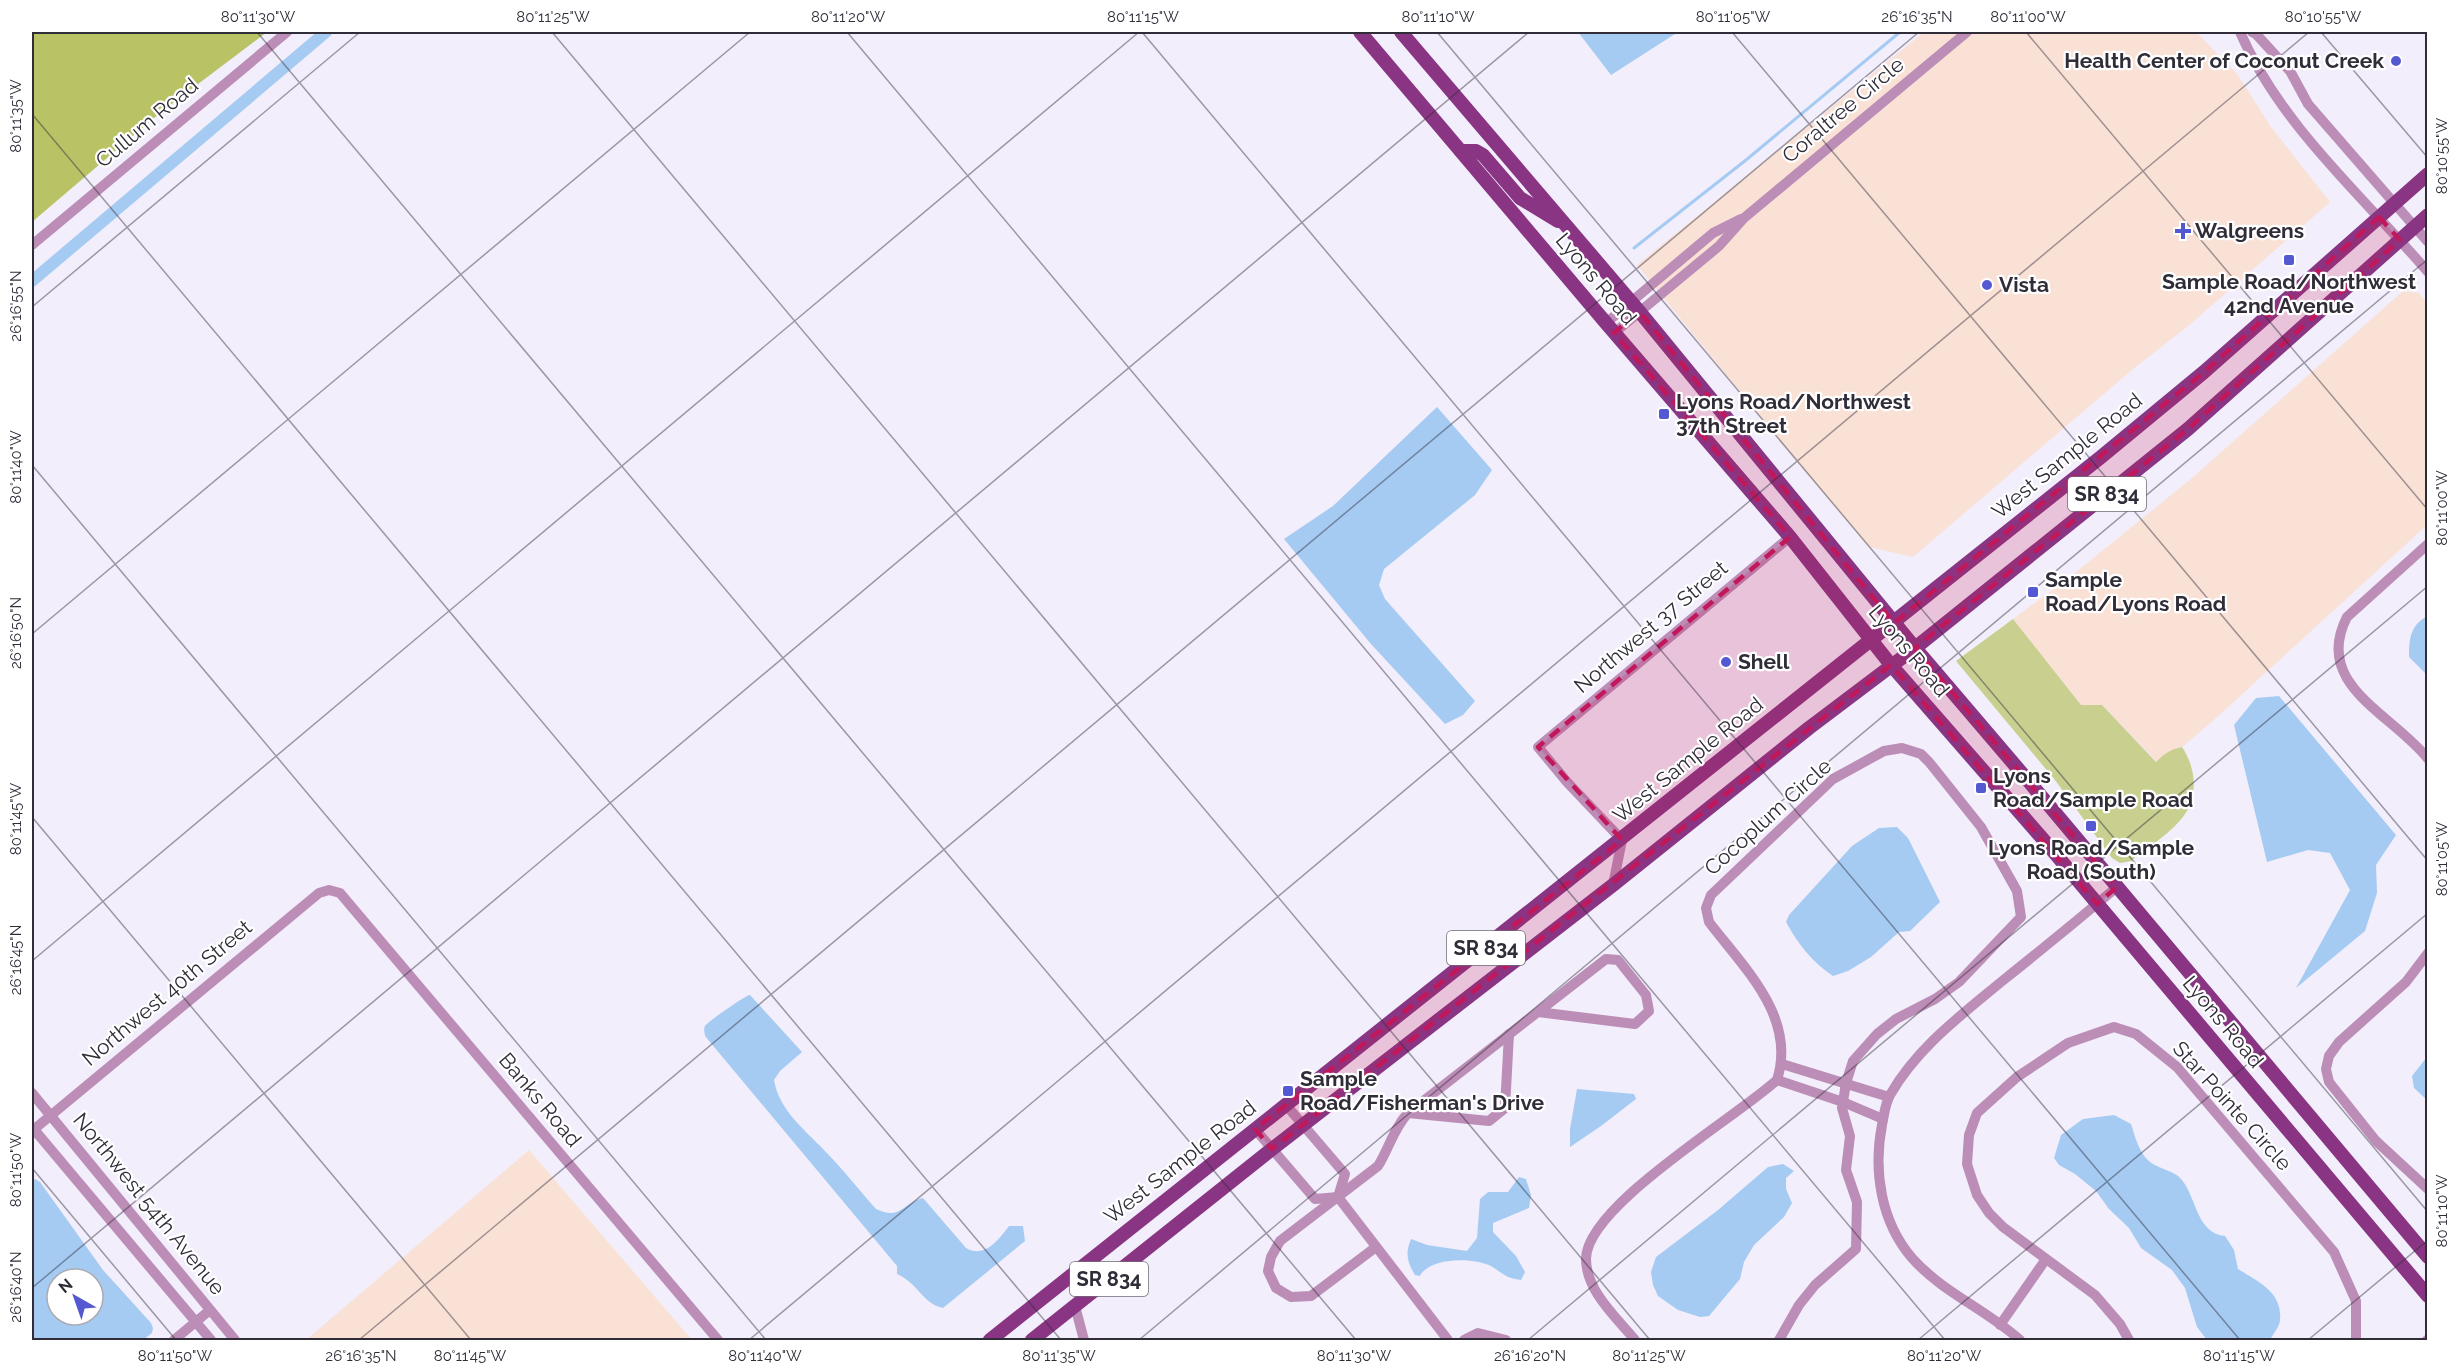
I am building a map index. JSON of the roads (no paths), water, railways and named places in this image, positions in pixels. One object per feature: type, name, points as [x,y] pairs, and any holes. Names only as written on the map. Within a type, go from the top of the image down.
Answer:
[{"type":"main road","name":"Lyons Road","points":[[1360,32],[1790,537],[1891,665],[2097,904],[2427,1296]]},
{"type":"main road","name":"Lyons Road","points":[[1401,32],[1568,227],[1894,623],[2427,1257]]},
{"type":"main road","points":[[1461,151],[1467,149],[1483,155],[1520,198],[1568,227]]},
{"type":"main road","name":"West Sample Road","points":[[990,1341],[1894,623],[2195,379],[2427,174]]},
{"type":"main road","name":"SR 834","points":[[1032,1341],[1272,1149],[1613,885],[1809,728],[1915,648],[2188,429],[2427,215]]},
{"type":"street","name":"Cullum Road","points":[[32,245],[287,32]]},
{"type":"street","name":"Coraltree Circle","points":[[1610,328],[1713,233],[1744,218],[1967,32]]},
{"type":"street","points":[[2240,32],[2268,83],[2292,118],[2427,272]]},
{"type":"street","points":[[2252,32],[2280,58],[2308,104],[2427,242]]},
{"type":"street","name":"Northwest 37 Street","points":[[1622,840],[1567,782],[1538,747],[1790,537]]},
{"type":"street","points":[[2427,544],[2347,617],[2341,629],[2337,650],[2341,670],[2353,688],[2417,746],[2427,759]]},
{"type":"street","name":"Cocoplum Circle","points":[[1777,1080],[1782,1064],[1782,1040],[1777,1020],[1769,1001],[1709,922],[1706,908],[1711,895],[1833,779],[1884,751],[1902,748],[1921,754],[1980,827],[2017,891],[2021,917],[1959,982],[1935,999],[1896,1019],[1877,1034],[1853,1061],[1846,1083],[1842,1108],[1850,1136],[1846,1170],[1857,1202],[1856,1249],[1815,1285],[1799,1305],[1779,1341]]},
{"type":"street","points":[[1613,885],[1622,840]]},
{"type":"street","points":[[2020,1341],[1930,1276],[1911,1257],[1895,1231],[1884,1204],[1878,1173],[1883,1119],[1889,1097],[1919,1054],[1962,1014],[2117,887]]},
{"type":"street","name":"Northwest 40th Street","points":[[32,1129],[319,892],[329,890]]},
{"type":"street","name":"Banks Road","points":[[329,890],[340,893],[348,902],[718,1341]]},
{"type":"street","points":[[2427,953],[2421,965],[2406,982],[2339,1042],[2329,1056],[2326,1069],[2329,1082],[2376,1141],[2427,1189]]},
{"type":"street","points":[[1376,1246],[1311,1296],[1291,1297],[1276,1288],[1268,1270],[1271,1257],[1280,1241],[1378,1166],[1387,1153],[1398,1124],[1408,1113],[1606,959],[1618,960],[1646,994],[1649,1011],[1635,1024],[1538,1012]]},
{"type":"street","name":"Star Pointe Circle","points":[[2129,1341],[2120,1324],[2095,1295],[2002,1227],[1989,1213],[1977,1196],[1967,1164],[1969,1135],[1977,1113],[2017,1077],[2068,1043],[2114,1027],[2136,1034],[2177,1067],[2334,1252],[2356,1301],[2356,1341]]},
{"type":"street","points":[[1408,1113],[1489,1121],[1504,1108],[1509,1035]]},
{"type":"street","points":[[1782,1064],[1889,1097]]},
{"type":"street","points":[[1635,1341],[1599,1296],[1588,1275],[1586,1257],[1593,1238],[1614,1208],[1638,1186],[1777,1080],[1843,1102],[1883,1119]]},
{"type":"street","name":"Northwest 54th Avenue","points":[[32,1093],[236,1341]]},
{"type":"street","points":[[1287,1105],[1345,1174],[1338,1197]]},
{"type":"street","name":"Northwest 54th Avenue","points":[[32,1129],[211,1341]]},
{"type":"street","points":[[1255,1129],[1315,1199],[1338,1197]]},
{"type":"street","points":[[1338,1197],[1448,1341]]},
{"type":"street","points":[[2000,1325],[2046,1259]]},
{"type":"street","points":[[1075,1306],[1084,1341]]},
{"type":"street","points":[[174,1341],[210,1310]]},
{"type":"street","points":[[1464,1341],[1478,1333],[1506,1341]]},
{"type":"water","points":[[1578,32],[1678,32],[1611,75]]},
{"type":"water","points":[[1437,407],[1492,470],[1475,495],[1384,569],[1379,585],[1385,599],[1475,701],[1463,715],[1445,724],[1371,644],[1284,539],[1333,506]]},
{"type":"water","points":[[2427,616],[2427,675],[2409,657],[2409,644],[2417,624]]},
{"type":"water","points":[[2279,696],[2396,835],[2376,865],[2377,893],[2365,931],[2296,988],[2350,890],[2330,853],[2308,850],[2267,862],[2234,725],[2256,698]]},
{"type":"water","points":[[1897,827],[1908,838],[1940,902],[1910,931],[1899,932],[1871,957],[1848,971],[1833,976],[1818,965],[1801,945],[1786,922],[1789,915],[1852,846],[1879,828]]},
{"type":"water","points":[[750,995],[802,1052],[780,1071],[774,1080],[781,1101],[793,1118],[876,1209],[896,1212],[923,1198],[966,1248],[973,1251],[991,1246],[1009,1226],[1023,1226],[1025,1241],[943,1308],[930,1302],[897,1274],[897,1266],[705,1036],[704,1029],[707,1024]]},
{"type":"water","points":[[2427,1057],[2428,1100],[2414,1088],[2412,1076]]},
{"type":"water","points":[[1577,1089],[1634,1094],[1636,1099],[1570,1147],[1570,1129]]},
{"type":"water","points":[[2114,1115],[2131,1124],[2146,1159],[2178,1176],[2184,1183],[2207,1228],[2225,1236],[2234,1250],[2238,1269],[2267,1288],[2273,1295],[2280,1310],[2280,1320],[2270,1340],[2207,1340],[2197,1327],[2185,1288],[2172,1270],[2141,1248],[2129,1228],[2109,1209],[2096,1191],[2075,1174],[2059,1165],[2054,1158],[2061,1135],[2083,1119]]},
{"type":"water","points":[[1783,1164],[1794,1171],[1786,1178],[1786,1189],[1792,1203],[1784,1217],[1754,1245],[1744,1262],[1740,1279],[1709,1316],[1700,1317],[1678,1310],[1658,1296],[1651,1272],[1656,1257],[1718,1210],[1768,1167]]},
{"type":"water","points":[[1519,1177],[1526,1179],[1531,1195],[1529,1208],[1493,1223],[1493,1232],[1516,1256],[1525,1272],[1521,1280],[1508,1277],[1483,1263],[1463,1260],[1432,1265],[1420,1276],[1415,1275],[1408,1257],[1411,1239],[1427,1245],[1467,1251],[1477,1238],[1480,1199],[1488,1192],[1508,1192]]},
{"type":"water","points":[[35,1179],[40,1182],[101,1267],[45,1267],[45,1327],[105,1327],[105,1272],[153,1328],[152,1333],[143,1340],[32,1340],[32,1180]]},
{"type":"waterway","points":[[32,281],[326,32]]},
{"type":"waterway","points":[[1634,248],[1746,160],[1900,32]]},
{"type":"place","name":"Health Center of Coconut Creek","points":[[2396,61]]},
{"type":"place","name":"Walgreens","points":[[2183,231]]},
{"type":"place","name":"Sample Road/Northwest 42nd Avenue","points":[[2289,260]]},
{"type":"place","name":"Vista","points":[[1987,285]]},
{"type":"place","name":"Lyons Road/Northwest 37th Street","points":[[1664,414]]},
{"type":"place","name":"Sample Road/Lyons Road","points":[[2033,592]]},
{"type":"place","name":"Shell","points":[[1726,662]]},
{"type":"place","name":"Lyons Road/Sample Road","points":[[1981,788]]},
{"type":"place","name":"Lyons Road/Sample Road (South)","points":[[2091,826]]},
{"type":"place","name":"Sample Road/Fisherman's Drive","points":[[1288,1091]]}]
